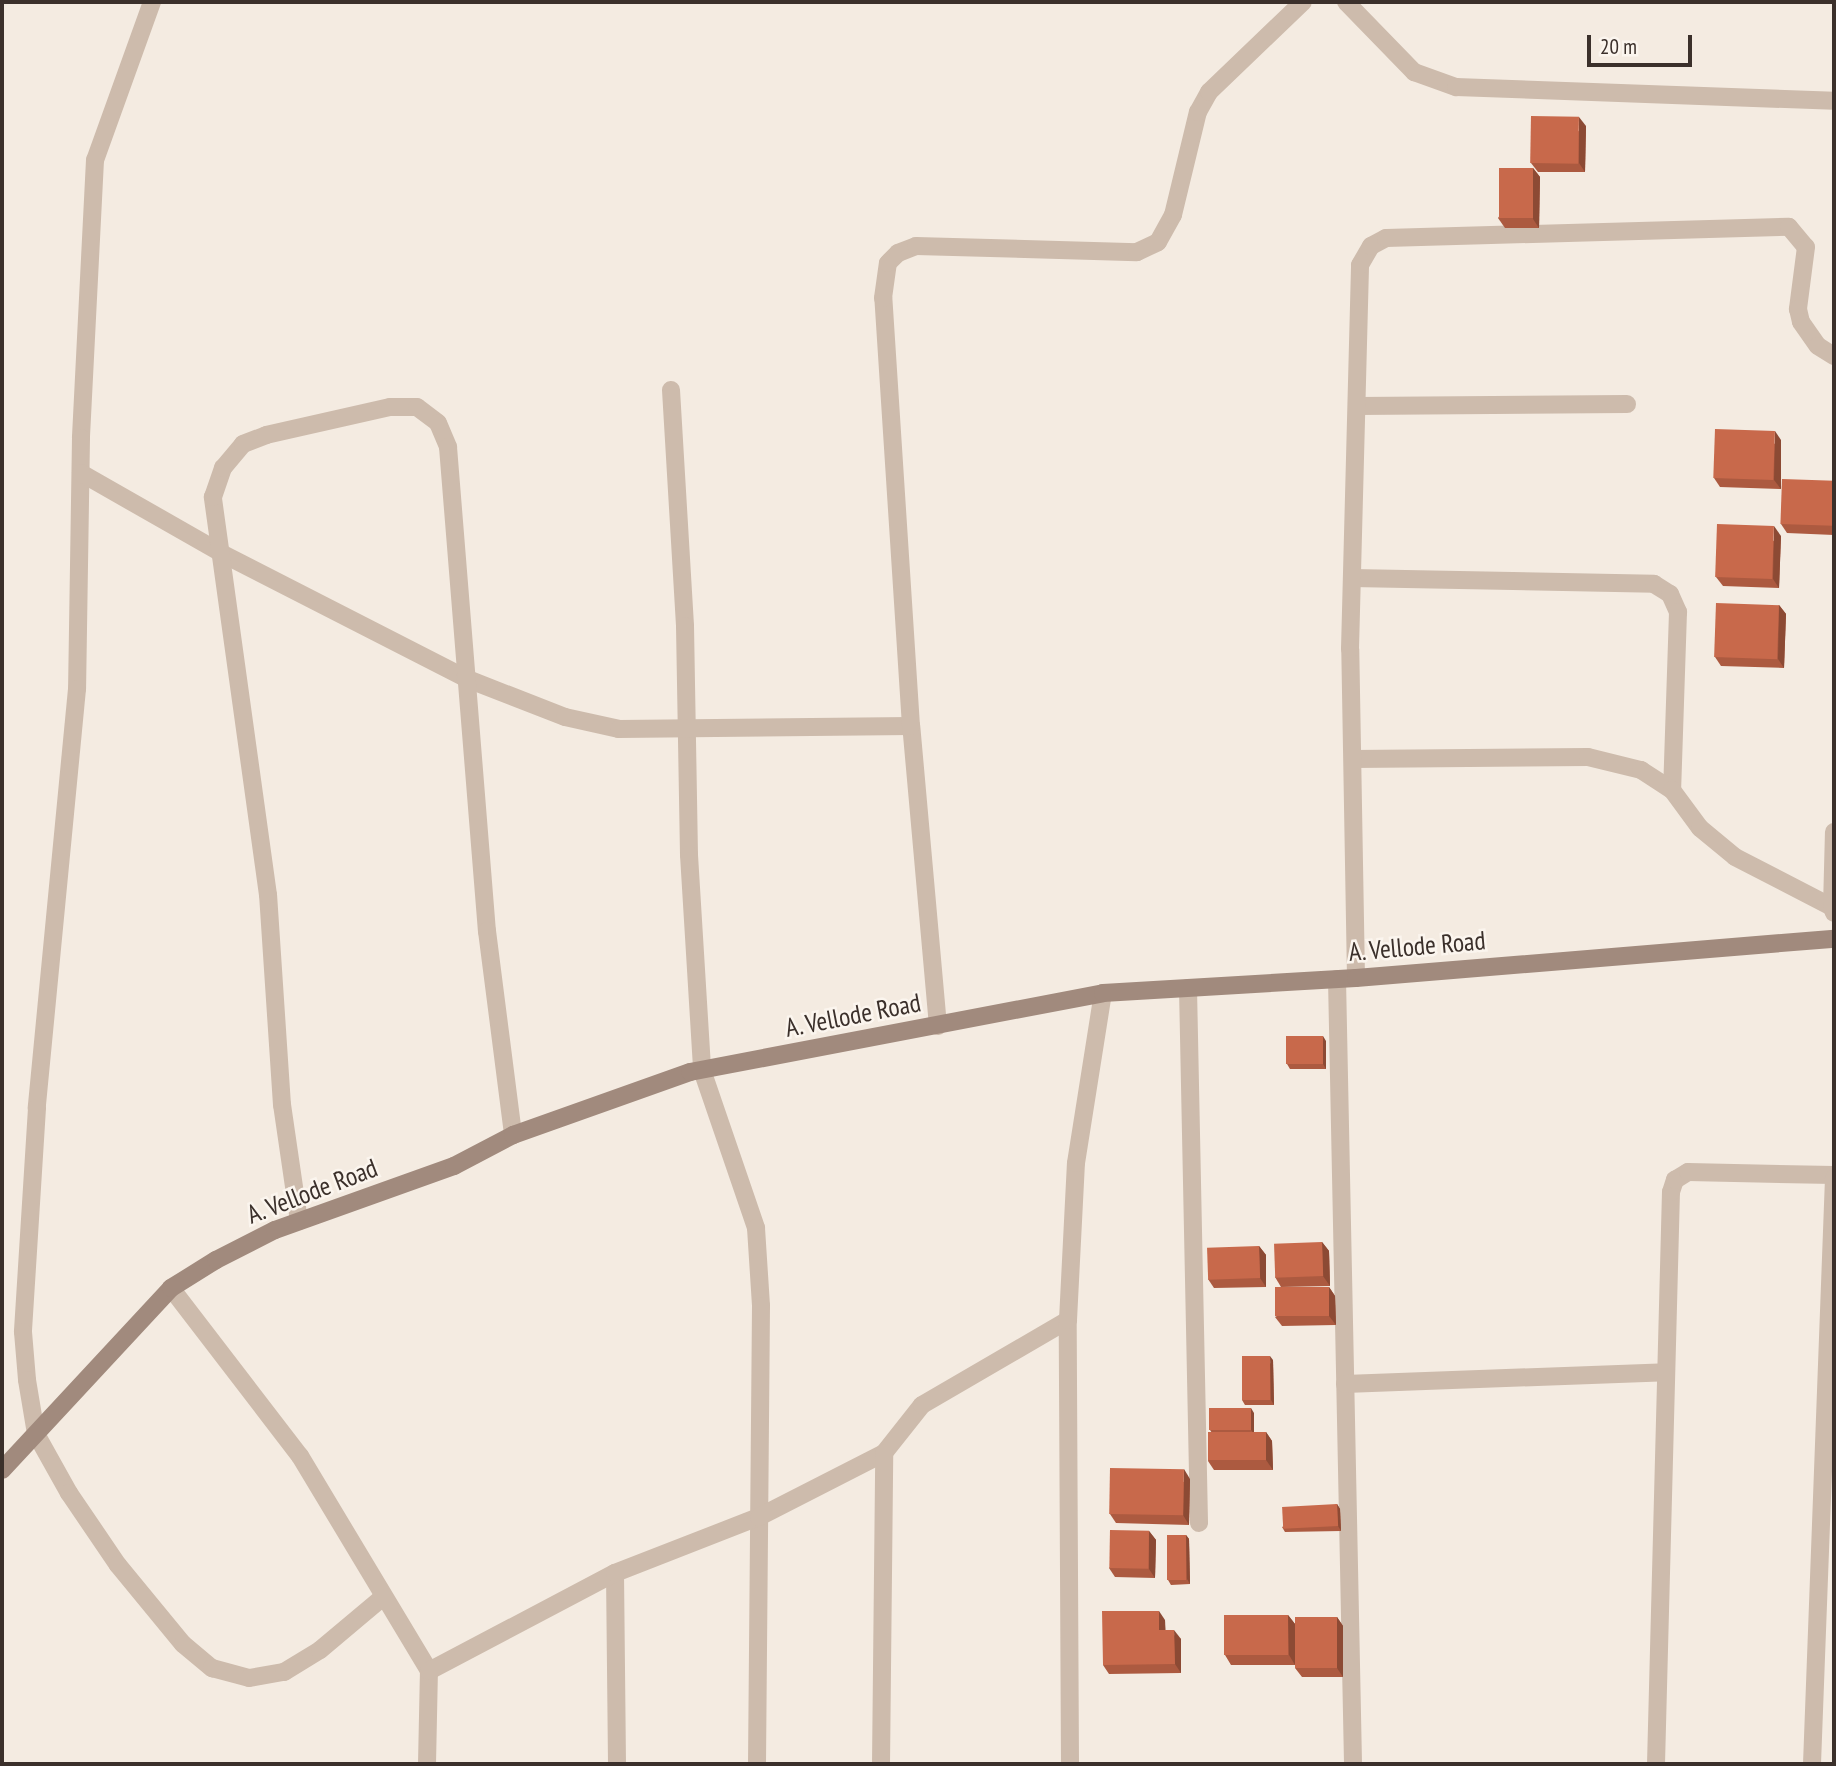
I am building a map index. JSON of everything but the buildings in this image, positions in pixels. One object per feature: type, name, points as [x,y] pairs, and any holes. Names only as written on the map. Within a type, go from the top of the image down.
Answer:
[{"type":"main road","name":"A. Vellode Road","points":[[2,1470],[171,1288],[216,1260],[299,1221],[454,1166],[513,1135],[702,1070],[1104,993],[1356,978],[1834,939]]},
{"type":"street","points":[[152,2],[95,160],[81,473],[77,689],[52,913],[23,1332],[36,1434],[69,1493],[118,1564],[183,1644],[212,1668],[249,1678],[284,1672],[320,1650],[382,1598]]},
{"type":"street","points":[[938,1026],[911,726],[883,298],[888,263],[898,253],[916,246],[1137,252],[1158,242],[1173,215],[1198,112],[1209,92],[1303,2]]},
{"type":"street","points":[[1346,2],[1414,72],[1456,87],[1834,101]]},
{"type":"street","points":[[1356,978],[1352,578],[1360,265],[1371,246],[1386,238],[1788,227],[1806,247],[1798,309],[1801,322],[1818,346],[1834,356]]},
{"type":"street","points":[[671,390],[687,727],[689,855],[702,1070],[756,1228],[761,1306],[757,1764]]},
{"type":"street","points":[[1357,406],[1627,404]]},
{"type":"street","points":[[299,1221],[282,1105],[268,895],[212,497],[223,468],[243,444],[390,407],[417,407],[438,423],[448,447],[487,931],[513,1135]]},
{"type":"street","points":[[81,473],[220,553],[465,678],[565,718],[619,729],[911,726]]},
{"type":"street","points":[[1352,578],[1654,584],[1670,594],[1678,612],[1672,790]]},
{"type":"street","points":[[1353,759],[1588,757],[1641,770],[1672,790],[1700,828],[1735,857],[1833,910],[1834,832]]},
{"type":"street","points":[[1337,979],[1353,1764]]},
{"type":"street","points":[[1188,988],[1199,1523]]},
{"type":"street","points":[[1070,1764],[1068,1320],[1076,1163],[1104,993]]},
{"type":"street","points":[[1656,1764],[1671,1192],[1675,1180],[1688,1172],[1834,1176],[1812,1764]]},
{"type":"street","points":[[171,1288],[300,1456],[382,1598],[429,1671],[427,1764]]},
{"type":"street","points":[[429,1671],[615,1573],[759,1517],[884,1453],[922,1405],[1068,1320]]},
{"type":"street","points":[[1345,1384],[1666,1372]]},
{"type":"street","points":[[881,1764],[884,1453]]},
{"type":"street","points":[[615,1573],[617,1764]]}]
